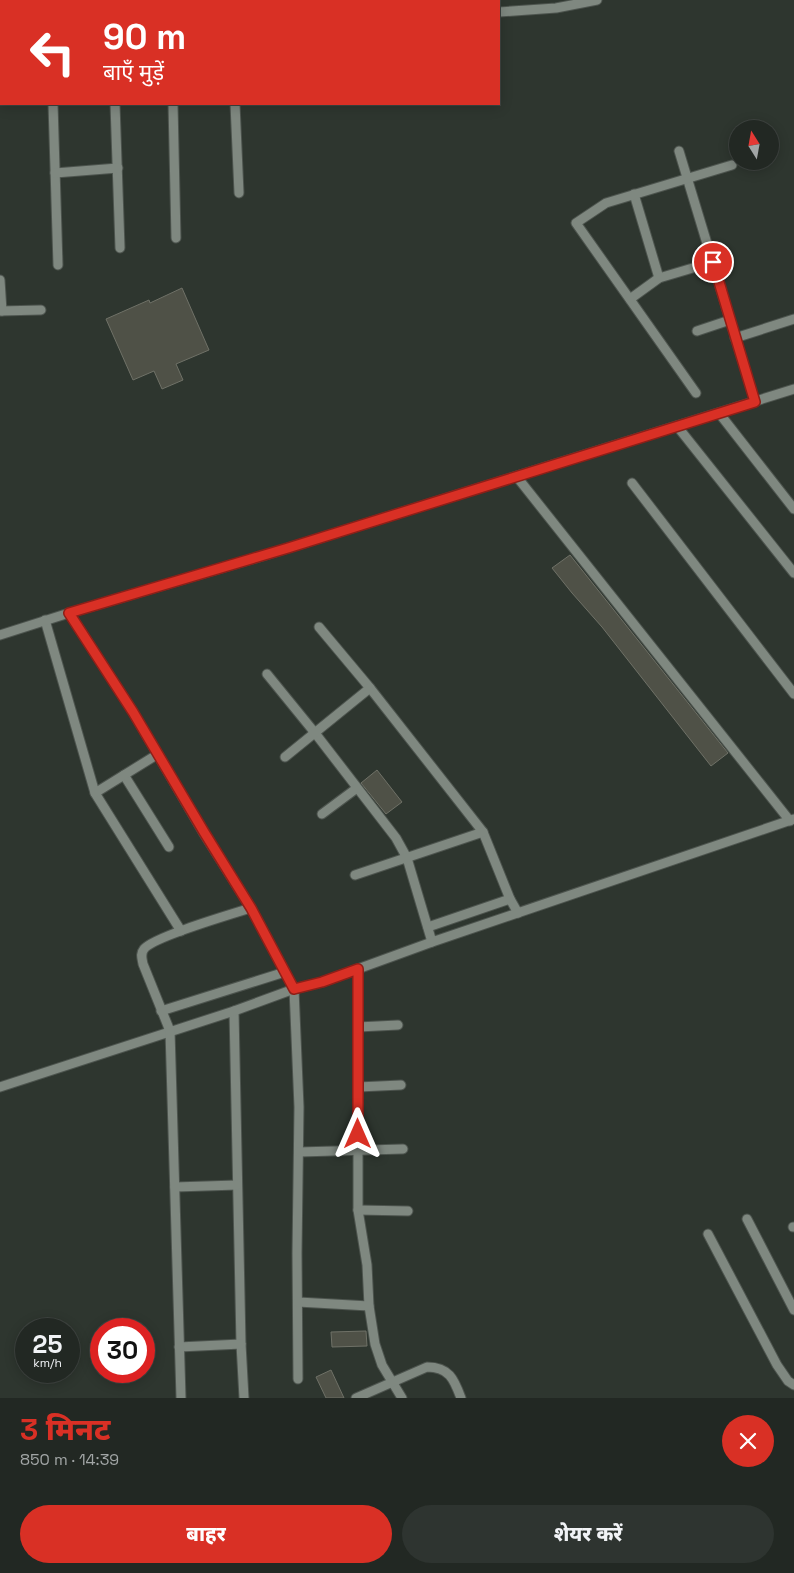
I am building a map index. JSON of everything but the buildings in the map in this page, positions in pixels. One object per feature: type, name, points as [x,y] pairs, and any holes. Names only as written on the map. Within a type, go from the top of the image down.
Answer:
[{"type":"street","points":[[500,12],[596,0]]},
{"type":"street","points":[[53,105],[58,264]]},
{"type":"street","points":[[115,105],[120,248]]},
{"type":"street","points":[[173,105],[176,238]]},
{"type":"street","points":[[236,105],[238,193]]},
{"type":"street","points":[[679,151],[755,402]]},
{"type":"street","points":[[696,393],[576,223],[606,203],[729,166]]},
{"type":"street","points":[[55,173],[118,168]]},
{"type":"street","points":[[634,194],[659,278]]},
{"type":"street","points":[[630,299],[659,278],[713,262]]},
{"type":"street","points":[[0,280],[1,311],[41,310]]},
{"type":"street","points":[[736,338],[794,319]]},
{"type":"street","points":[[696,331],[730,320]]},
{"type":"street","points":[[0,635],[269,554],[794,390]]},
{"type":"street","points":[[719,413],[794,509]]},
{"type":"street","points":[[677,426],[794,574]]},
{"type":"street","points":[[0,1087],[234,1011],[294,989],[322,982],[432,942],[792,820],[517,477]]},
{"type":"street","points":[[632,483],[794,694]]},
{"type":"street","points":[[69,613],[158,754],[251,908],[294,989],[299,1152],[298,1379]]},
{"type":"street","points":[[45,620],[95,793],[181,931]]},
{"type":"street","points":[[319,627],[370,688],[483,832],[510,899],[518,913]]},
{"type":"street","points":[[267,674],[396,838],[408,858],[432,942]]},
{"type":"street","points":[[285,758],[370,688]]},
{"type":"street","points":[[95,793],[158,754]]},
{"type":"street","points":[[124,775],[169,847]]},
{"type":"street","points":[[322,814],[357,788]]},
{"type":"street","points":[[355,875],[483,832]]},
{"type":"street","points":[[428,927],[510,899]]},
{"type":"street","points":[[180,1398],[176,1187],[170,1031],[141,955],[144,949],[151,943],[251,908]]},
{"type":"street","points":[[358,969],[358,1210],[367,1265],[369,1306],[375,1344],[382,1365],[402,1398]]},
{"type":"street","points":[[161,1011],[285,972]]},
{"type":"street","points":[[234,1011],[241,1344],[244,1398]]},
{"type":"street","points":[[358,1027],[398,1026]]},
{"type":"street","points":[[358,1087],[401,1085]]},
{"type":"street","points":[[299,1152],[403,1150]]},
{"type":"street","points":[[176,1187],[237,1185]]},
{"type":"street","points":[[358,1210],[408,1211]]},
{"type":"street","points":[[747,1219],[794,1310]]},
{"type":"street","points":[[708,1234],[777,1365],[788,1381],[794,1385]]},
{"type":"street","points":[[298,1302],[369,1306]]},
{"type":"street","points":[[179,1347],[241,1344]]},
{"type":"street","points":[[356,1398],[427,1367],[439,1367],[447,1372],[458,1388],[461,1398]]},
{"type":"route","points":[[358,1134],[358,969],[322,982],[294,989],[251,908],[133,712],[69,613],[288,548],[755,402],[713,262]]}]
